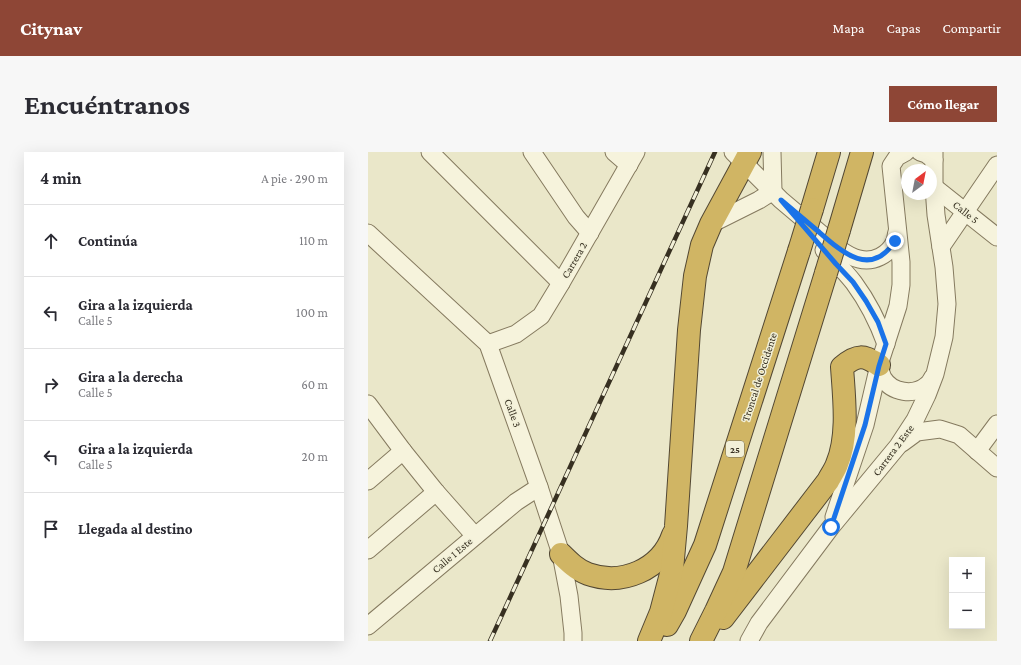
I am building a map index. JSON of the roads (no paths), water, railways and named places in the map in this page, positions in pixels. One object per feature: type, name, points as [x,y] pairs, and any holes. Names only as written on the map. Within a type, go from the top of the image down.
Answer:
[{"type":"highway","name":"Troncal de Occidente","points":[[658,641],[675,611],[705,545],[829,152]]},
{"type":"highway","points":[[701,641],[734,572],[862,152]]},
{"type":"highway","points":[[649,641],[661,612],[672,570],[689,330],[694,284],[702,245],[742,156]]},
{"type":"highway","points":[[705,641],[828,481],[838,463],[843,440],[845,418],[842,367],[849,361],[856,358],[869,359],[879,366]]},
{"type":"highway","points":[[561,554],[573,566],[587,574],[603,578],[619,578],[635,574],[650,566],[662,555],[671,542],[676,526]]},
{"type":"street","points":[[430,152],[561,283]]},
{"type":"street","points":[[532,152],[576,217],[590,232]]},
{"type":"street","points":[[614,152],[632,158]]},
{"type":"street","points":[[772,152],[777,196],[839,249],[859,259],[870,260],[880,257],[889,250],[895,241],[897,232],[891,166],[898,157],[906,152]]},
{"type":"street","points":[[742,156],[853,282],[878,322],[886,344]]},
{"type":"street","name":"Carrera 2","points":[[488,344],[516,334],[541,316],[632,158]]},
{"type":"street","points":[[941,247],[997,165]]},
{"type":"street","name":"Calle 5","points":[[937,189],[997,236]]},
{"type":"street","points":[[711,224],[759,200],[777,196]]},
{"type":"street","name":"Carrera 2 Este","points":[[749,641],[759,623],[831,527],[898,446],[915,420],[928,395],[944,337],[946,304],[944,266],[935,200]]},
{"type":"street","points":[[831,527],[865,425],[879,366],[898,306],[901,285],[901,262],[896,220]]},
{"type":"street","name":"Calle 3","points":[[368,233],[488,344],[561,554],[569,596],[573,641]]},
{"type":"street","points":[[879,366],[883,378],[887,383],[904,392],[917,391],[928,385],[935,374]]},
{"type":"street","points":[[370,410],[436,492],[475,536]]},
{"type":"street","points":[[977,451],[997,424]]},
{"type":"street","points":[[898,446],[917,432],[940,429],[959,435],[997,468]]},
{"type":"street","points":[[368,480],[402,451]]},
{"type":"street","name":"Calle 1 Este","points":[[369,624],[516,502],[539,488]]},
{"type":"street","points":[[368,550],[436,492]]},
{"type":"railway","points":[[490,641],[715,152]]}]
